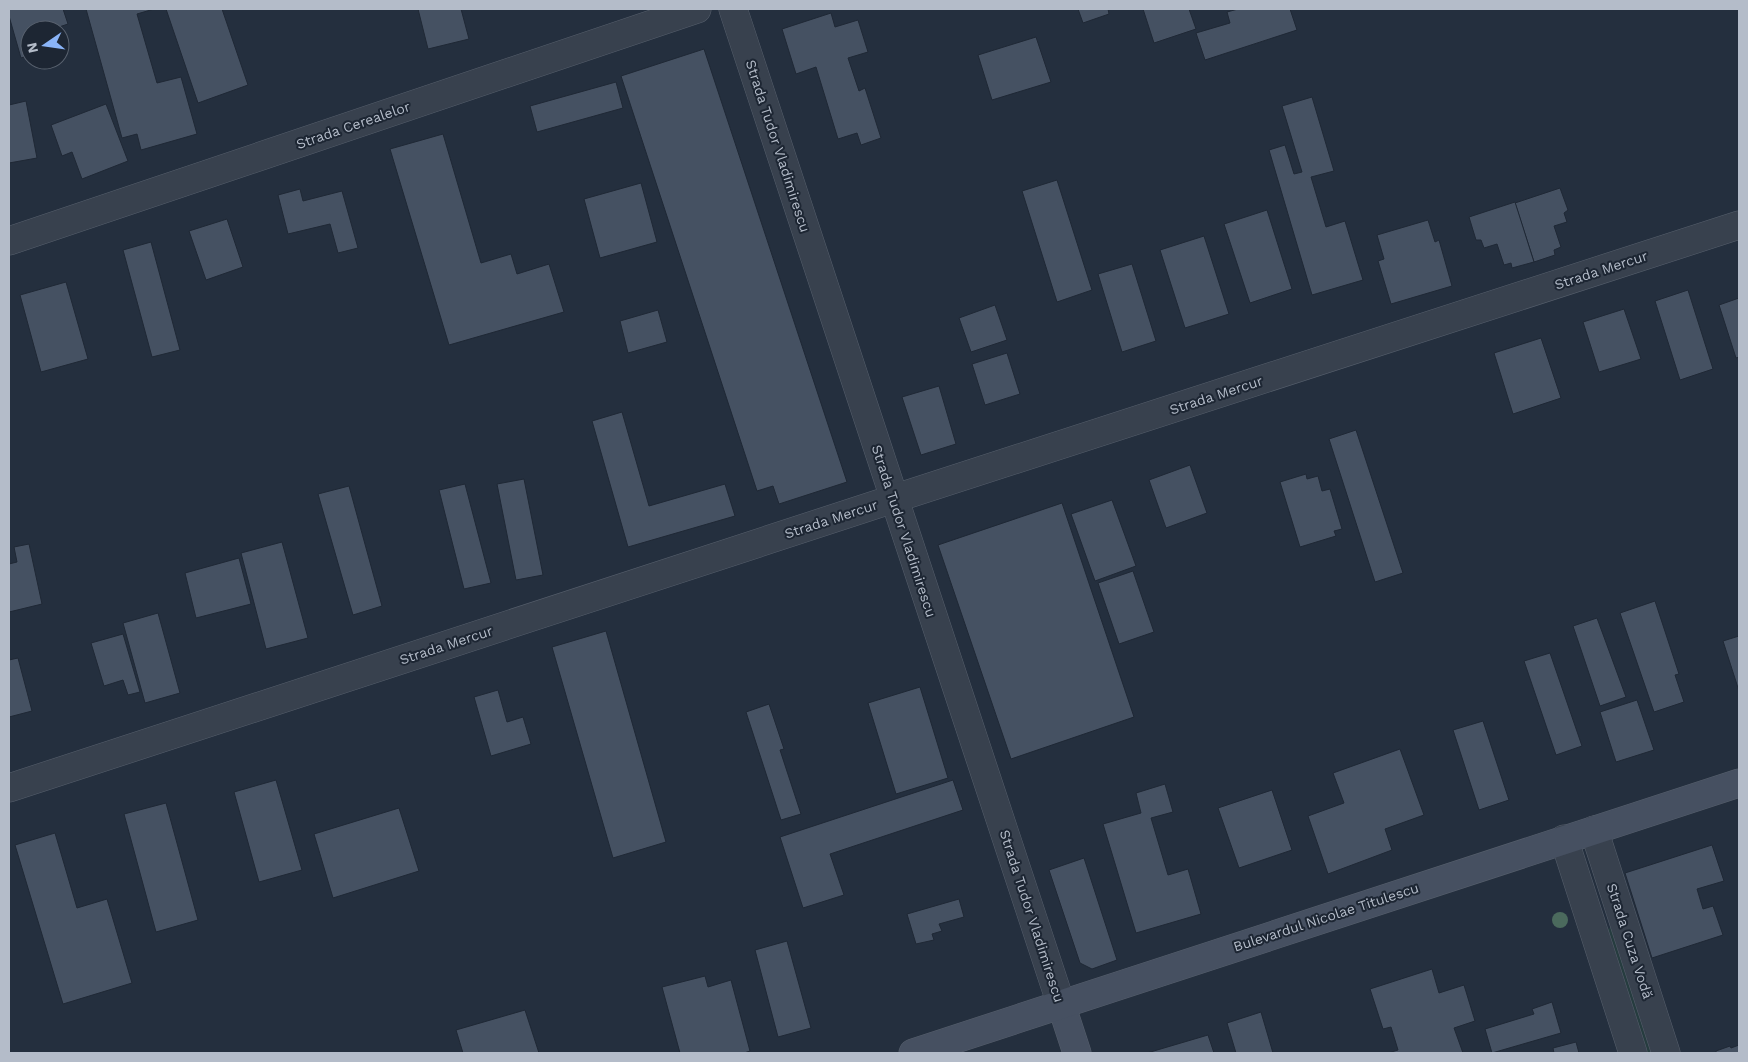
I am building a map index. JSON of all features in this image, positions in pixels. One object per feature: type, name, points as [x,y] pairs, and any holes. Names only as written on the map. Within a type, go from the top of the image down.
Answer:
[{"type":"street","name":"Strada Cerealelor","points":[[9,241],[697,9]]},
{"type":"street","name":"Strada Tudor Vladimirescu","points":[[733,9],[1077,1053]]},
{"type":"street","name":"Strada Mercur","points":[[9,788],[893,499],[1739,226]]},
{"type":"street","name":"Bulevardul Nicolae Titulescu","points":[[913,1053],[1739,783]]},
{"type":"street","name":"Strada Cuza Vodă","points":[[1594,830],[1666,1053]]},
{"type":"street","points":[[1564,839],[1633,1053]]},
{"type":"green space","points":[[1616,926],[1657,1053],[1647,1053],[1607,929]]},
{"type":"building","points":[[9,9],[63,9],[67,20],[20,20],[20,54],[9,16]]},
{"type":"building","points":[[86,9],[154,9],[137,14],[157,83],[181,77],[197,134],[141,150],[137,134],[122,138]]},
{"type":"building","points":[[166,9],[222,9],[248,85],[198,103]]},
{"type":"building","points":[[418,9],[461,9],[469,39],[428,49]]},
{"type":"building","points":[[1078,9],[1108,9],[1109,14],[1083,23]]},
{"type":"building","points":[[1143,9],[1189,9],[1196,29],[1154,43]]},
{"type":"building","points":[[1238,9],[1290,9],[1297,30],[1205,60],[1196,33],[1230,23],[1227,12]]},
{"type":"building","points":[[831,13],[835,27],[858,20],[868,52],[848,58],[859,91],[865,88],[881,138],[861,145],[857,133],[838,139],[816,67],[796,74],[782,29]]},
{"type":"building","points":[[1036,37],[1051,82],[992,100],[978,55]]},
{"type":"building","points":[[704,49],[847,482],[779,504],[773,486],[757,491],[621,76]]},
{"type":"building","points":[[616,82],[623,108],[537,132],[530,106]]},
{"type":"building","points":[[1312,97],[1334,171],[1311,177],[1326,227],[1345,221],[1363,280],[1312,295],[1269,150],[1285,145],[1294,174],[1302,172],[1282,106]]},
{"type":"building","points":[[26,101],[37,158],[9,163],[9,105]]},
{"type":"building","points":[[106,104],[128,161],[82,179],[72,152],[62,156],[51,125]]},
{"type":"building","points":[[443,134],[481,263],[511,254],[517,274],[549,264],[564,312],[449,345],[390,149]]},
{"type":"building","points":[[1057,180],[1092,290],[1057,302],[1022,191]]},
{"type":"building","points":[[641,183],[657,242],[600,258],[584,199]]},
{"type":"building","points":[[1560,188],[1568,210],[1564,213],[1567,222],[1554,226],[1561,247],[1554,250],[1555,255],[1534,262],[1515,203]]},
{"type":"building","points":[[300,189],[303,201],[342,191],[358,248],[338,253],[330,224],[288,234],[278,195]]},
{"type":"building","points":[[1515,202],[1534,262],[1512,268],[1511,263],[1504,265],[1497,244],[1484,248],[1481,240],[1476,240],[1469,217]]},
{"type":"building","points":[[1267,210],[1292,289],[1250,303],[1224,224]]},
{"type":"building","points":[[227,219],[243,267],[206,280],[189,231]]},
{"type":"building","points":[[1428,220],[1435,242],[1439,240],[1452,286],[1391,304],[1378,261],[1384,259],[1377,235]]},
{"type":"building","points":[[1204,236],[1229,314],[1185,328],[1160,250]]},
{"type":"building","points":[[151,242],[180,350],[152,357],[123,250]]},
{"type":"building","points":[[1132,264],[1156,341],[1122,352],[1098,274]]},
{"type":"building","points":[[66,282],[88,359],[41,372],[20,295]]},
{"type":"building","points":[[1688,290],[1713,369],[1680,380],[1655,301]]},
{"type":"building","points":[[1739,298],[1739,357],[1736,358],[1719,305]]},
{"type":"building","points":[[995,305],[1007,340],[971,352],[959,318]]},
{"type":"building","points":[[1624,309],[1641,359],[1599,372],[1583,322]]},
{"type":"building","points":[[658,310],[667,342],[628,353],[620,321]]},
{"type":"building","points":[[1541,338],[1561,398],[1513,414],[1494,353]]},
{"type":"building","points":[[1007,353],[1020,394],[985,405],[972,364]]},
{"type":"building","points":[[939,386],[956,444],[921,455],[902,397]]},
{"type":"building","points":[[622,412],[649,506],[725,484],[735,516],[628,547],[592,421]]},
{"type":"building","points":[[1356,430],[1403,573],[1375,582],[1329,439]]},
{"type":"building","points":[[1190,465],[1207,513],[1166,528],[1149,480]]},
{"type":"building","points":[[1306,474],[1307,479],[1318,476],[1322,491],[1330,489],[1342,529],[1334,531],[1336,536],[1300,547],[1280,482]]},
{"type":"building","points":[[524,479],[543,575],[516,580],[497,484]]},
{"type":"building","points":[[465,484],[491,583],[464,589],[439,490]]},
{"type":"building","points":[[349,486],[382,606],[353,615],[318,494]]},
{"type":"building","points":[[1112,500],[1136,566],[1095,581],[1071,514]]},
{"type":"building","points":[[1062,503],[1134,717],[1011,759],[938,545]]},
{"type":"building","points":[[282,542],[308,638],[266,649],[241,553]]},
{"type":"building","points":[[29,544],[42,604],[9,612],[9,564],[17,562],[14,547]]},
{"type":"building","points":[[239,558],[251,604],[196,618],[185,573]]},
{"type":"building","points":[[1133,571],[1154,632],[1119,644],[1098,583]]},
{"type":"building","points":[[1655,601],[1679,674],[1675,675],[1684,702],[1654,712],[1620,613]]},
{"type":"building","points":[[158,613],[180,693],[145,703],[123,623]]},
{"type":"building","points":[[1597,618],[1626,697],[1600,706],[1573,626]]},
{"type":"building","points":[[606,631],[666,842],[613,858],[552,647]]},
{"type":"building","points":[[123,634],[140,692],[128,695],[123,680],[104,686],[91,643]]},
{"type":"building","points":[[1739,636],[1739,691],[1723,641]]},
{"type":"building","points":[[1550,653],[1582,746],[1556,755],[1524,661]]},
{"type":"building","points":[[18,658],[32,711],[9,717],[9,660]]},
{"type":"building","points":[[920,687],[948,778],[896,794],[868,703]]},
{"type":"building","points":[[498,690],[507,722],[523,717],[531,744],[491,756],[474,697]]},
{"type":"building","points":[[1637,700],[1654,750],[1616,762],[1600,712]]},
{"type":"building","points":[[769,704],[784,749],[780,750],[801,814],[781,820],[746,712]]},
{"type":"building","points":[[1483,721],[1509,800],[1479,810],[1453,730]]},
{"type":"building","points":[[1400,749],[1424,815],[1385,829],[1392,850],[1328,874],[1308,816],[1344,803],[1333,773]]},
{"type":"building","points":[[276,780],[302,870],[259,882],[234,792]]},
{"type":"building","points":[[953,780],[963,810],[830,854],[844,895],[803,908],[780,837]]},
{"type":"building","points":[[1165,784],[1173,812],[1151,818],[1168,875],[1188,869],[1201,914],[1136,933],[1103,824],[1141,813],[1136,793]]},
{"type":"building","points":[[1272,790],[1292,850],[1239,868],[1218,808]]},
{"type":"building","points":[[166,803],[198,920],[156,932],[124,814]]},
{"type":"building","points":[[399,808],[419,871],[333,898],[314,834]]},
{"type":"building","points":[[55,833],[77,908],[107,899],[132,983],[63,1004],[15,845]]},
{"type":"building","points":[[1712,845],[1724,881],[1697,889],[1703,909],[1713,906],[1723,935],[1652,958],[1625,873]]},
{"type":"building","points":[[1084,858],[1117,960],[1092,969],[1080,963],[1049,870]]},
{"type":"building","points":[[959,899],[964,917],[939,924],[942,931],[932,934],[934,940],[916,944],[907,914]]},
{"type":"building","points":[[787,941],[811,1028],[778,1037],[755,950]]},
{"type":"building","points":[[1432,969],[1439,993],[1464,985],[1475,1021],[1454,1028],[1463,1053],[1388,1053],[1398,1050],[1391,1027],[1383,1029],[1370,989]]},
{"type":"building","points":[[705,976],[708,987],[731,980],[750,1051],[744,1053],[680,1053],[662,987]]},
{"type":"building","points":[[1552,1002],[1561,1033],[1492,1053],[1485,1029],[1534,1014],[1532,1009]]},
{"type":"building","points":[[525,1010],[539,1053],[463,1053],[456,1030]]},
{"type":"building","points":[[1261,1012],[1273,1053],[1236,1053],[1227,1023]]},
{"type":"building","points":[[1208,1035],[1214,1053],[1147,1053]]},
{"type":"building","points":[[1576,1042],[1579,1053],[1554,1053],[1553,1048]]},
{"type":"building","points":[[1739,1045],[1739,1053],[1716,1053],[1716,1051],[1730,1046],[1731,1048]]}]
